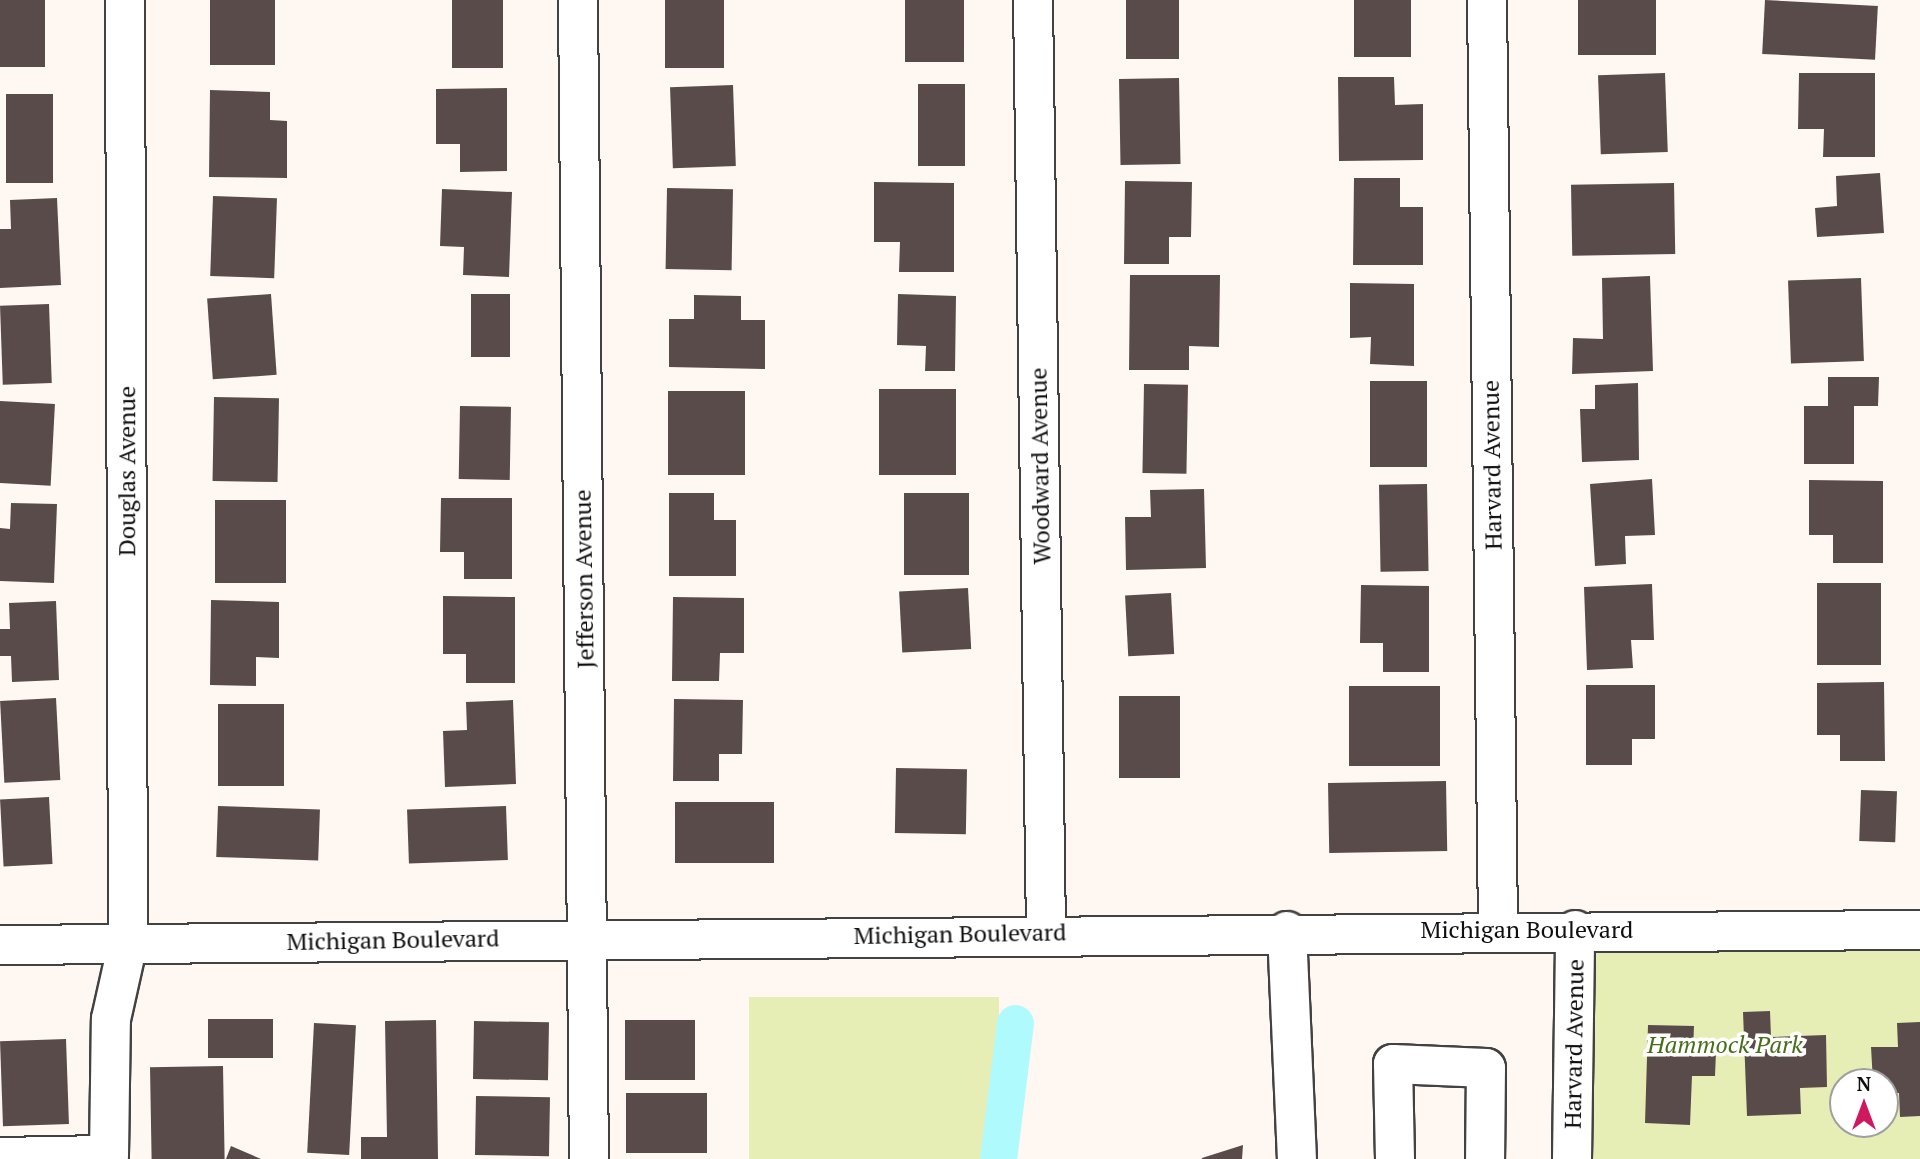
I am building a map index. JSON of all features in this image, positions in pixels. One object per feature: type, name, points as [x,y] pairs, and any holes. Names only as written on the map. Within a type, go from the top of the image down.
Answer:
[{"type":"street","name":"Douglas Avenue","points":[[0,1157],[109,1155],[111,1019],[128,943],[125,0]]},
{"type":"street","name":"Jefferson Avenue","points":[[578,0],[589,1159]]},
{"type":"street","name":"Woodward Avenue","points":[[1033,0],[1046,933]]},
{"type":"street","name":"Harvard Avenue","points":[[1487,0],[1498,930]]},
{"type":"street","name":"Harvard Avenue","points":[[1572,1159],[1575,930]]},
{"type":"street","name":"Michigan Boulevard","points":[[0,944],[1046,933],[1920,930]]},
{"type":"street","points":[[1287,932],[1297,1159]]},
{"type":"street","points":[[1395,1159],[1392,1064],[1486,1069],[1485,1159]]},
{"type":"green space","name":"Hammock Park","points":[[1575,930],[1920,932],[1920,1159],[1573,1159]]},
{"type":"green space","points":[[749,997],[999,997],[999,1159],[749,1159]]},
{"type":"building","points":[[0,0],[45,0],[45,67],[0,67]]},
{"type":"building","points":[[210,0],[275,0],[275,65],[210,65]]},
{"type":"building","points":[[452,0],[503,0],[503,68],[452,68]]},
{"type":"building","points":[[665,0],[724,0],[724,68],[665,68]]},
{"type":"building","points":[[905,0],[964,0],[964,62],[905,62]]},
{"type":"building","points":[[1126,0],[1179,0],[1179,59],[1126,59]]},
{"type":"building","points":[[1354,0],[1411,0],[1411,57],[1354,57]]},
{"type":"building","points":[[1578,0],[1656,0],[1656,55],[1578,55]]},
{"type":"building","points":[[1765,0],[1878,6],[1875,60],[1762,54]]},
{"type":"building","points":[[1665,73],[1668,152],[1601,154],[1598,75]]},
{"type":"building","points":[[1799,73],[1875,73],[1875,157],[1823,157],[1824,129],[1798,129]]},
{"type":"building","points":[[1338,77],[1394,77],[1395,105],[1423,104],[1423,160],[1339,161]]},
{"type":"building","points":[[1179,78],[1181,164],[1121,165],[1119,79]]},
{"type":"building","points":[[918,84],[965,84],[965,166],[918,166]]},
{"type":"building","points":[[733,85],[736,166],[673,168],[670,87]]},
{"type":"building","points":[[507,88],[507,171],[460,172],[460,144],[436,144],[436,89]]},
{"type":"building","points":[[210,90],[270,92],[270,120],[287,121],[287,178],[209,177]]},
{"type":"building","points":[[6,94],[53,94],[53,183],[6,183]]},
{"type":"building","points":[[1880,173],[1884,233],[1817,237],[1815,208],[1837,206],[1836,176]]},
{"type":"building","points":[[1354,178],[1400,178],[1400,207],[1423,207],[1423,265],[1353,265]]},
{"type":"building","points":[[1125,181],[1192,182],[1191,237],[1169,237],[1169,264],[1124,264]]},
{"type":"building","points":[[874,182],[954,183],[954,272],[899,272],[900,242],[874,242]]},
{"type":"building","points":[[1674,183],[1675,254],[1572,256],[1571,185]]},
{"type":"building","points":[[667,188],[733,189],[732,270],[666,269]]},
{"type":"building","points":[[442,189],[512,192],[509,277],[463,275],[464,247],[440,246]]},
{"type":"building","points":[[213,196],[277,198],[274,278],[210,276]]},
{"type":"building","points":[[57,198],[61,285],[0,288],[0,229],[11,229],[10,200]]},
{"type":"building","points":[[1130,275],[1220,275],[1219,347],[1189,346],[1189,370],[1129,370]]},
{"type":"building","points":[[1650,276],[1653,371],[1572,374],[1573,338],[1603,339],[1602,278]]},
{"type":"building","points":[[1861,278],[1864,361],[1791,363],[1788,281]]},
{"type":"building","points":[[1350,283],[1414,284],[1414,366],[1370,364],[1371,337],[1350,338]]},
{"type":"building","points":[[271,294],[277,375],[213,379],[207,298]]},
{"type":"building","points":[[471,294],[510,294],[510,357],[471,357]]},
{"type":"building","points":[[898,294],[956,296],[955,371],[925,371],[926,346],[897,345]]},
{"type":"building","points":[[694,295],[741,296],[741,320],[765,320],[765,369],[669,367],[669,319],[694,319]]},
{"type":"building","points":[[49,304],[52,383],[3,385],[0,306]]},
{"type":"building","points":[[1828,377],[1879,377],[1878,406],[1854,406],[1854,464],[1804,464],[1804,406],[1828,406]]},
{"type":"building","points":[[1370,381],[1427,381],[1427,467],[1370,467]]},
{"type":"building","points":[[1638,383],[1639,460],[1582,462],[1580,409],[1595,409],[1595,385]]},
{"type":"building","points":[[1144,384],[1188,385],[1186,474],[1142,473]]},
{"type":"building","points":[[879,389],[956,389],[956,475],[879,475]]},
{"type":"building","points":[[668,391],[745,391],[745,475],[668,475]]},
{"type":"building","points":[[214,397],[279,398],[278,482],[213,481]]},
{"type":"building","points":[[0,401],[55,404],[51,486],[0,483]]},
{"type":"building","points":[[460,406],[511,407],[510,480],[459,479]]},
{"type":"building","points":[[1652,479],[1655,535],[1625,536],[1626,564],[1595,566],[1590,484]]},
{"type":"building","points":[[1809,480],[1883,481],[1883,563],[1833,563],[1833,535],[1809,535]]},
{"type":"building","points":[[1427,484],[1429,571],[1381,572],[1379,485]]},
{"type":"building","points":[[1204,489],[1206,568],[1126,570],[1125,517],[1151,517],[1150,490]]},
{"type":"building","points":[[669,493],[714,493],[714,520],[736,520],[736,576],[669,576]]},
{"type":"building","points":[[904,493],[969,493],[969,575],[904,575]]},
{"type":"building","points":[[441,498],[512,498],[512,579],[464,579],[464,552],[440,552]]},
{"type":"building","points":[[215,500],[286,500],[286,583],[215,583]]},
{"type":"building","points":[[11,503],[57,504],[54,583],[0,581],[0,528],[10,529]]},
{"type":"building","points":[[1817,583],[1881,583],[1881,665],[1817,665]]},
{"type":"building","points":[[1652,584],[1654,640],[1631,640],[1633,668],[1587,670],[1584,587]]},
{"type":"building","points":[[1361,585],[1429,586],[1429,672],[1383,672],[1383,643],[1360,643]]},
{"type":"building","points":[[968,588],[971,649],[902,653],[899,592]]},
{"type":"building","points":[[1171,593],[1174,654],[1128,656],[1125,595]]},
{"type":"building","points":[[443,596],[515,597],[515,683],[466,683],[466,654],[443,654]]},
{"type":"building","points":[[673,597],[744,598],[744,653],[720,653],[719,681],[672,681]]},
{"type":"building","points":[[211,600],[279,602],[279,658],[256,657],[256,686],[210,685]]},
{"type":"building","points":[[56,601],[59,680],[12,682],[11,656],[0,656],[0,629],[10,629],[9,603]]},
{"type":"building","points":[[1884,682],[1885,761],[1840,761],[1840,735],[1817,735],[1817,683]]},
{"type":"building","points":[[1586,685],[1655,685],[1655,739],[1632,739],[1632,765],[1586,765]]},
{"type":"building","points":[[1349,686],[1440,686],[1440,766],[1349,766]]},
{"type":"building","points":[[1119,696],[1180,696],[1180,778],[1119,778]]},
{"type":"building","points":[[56,698],[60,780],[4,783],[0,701]]},
{"type":"building","points":[[674,699],[743,700],[742,754],[719,754],[719,781],[673,781]]},
{"type":"building","points":[[513,700],[516,784],[445,787],[443,731],[467,730],[466,702]]},
{"type":"building","points":[[218,704],[284,704],[284,786],[218,786]]},
{"type":"building","points":[[896,768],[967,769],[966,834],[895,833]]},
{"type":"building","points":[[1446,781],[1447,851],[1329,853],[1328,783]]},
{"type":"building","points":[[1861,790],[1897,791],[1895,842],[1859,841]]},
{"type":"building","points":[[49,797],[53,864],[4,866],[0,800]]},
{"type":"building","points":[[675,802],[774,802],[774,863],[675,863]]},
{"type":"building","points":[[218,806],[320,810],[318,861],[216,857]]},
{"type":"building","points":[[506,806],[508,860],[409,863],[407,809]]},
{"type":"building","points":[[1770,1011],[1771,1037],[1826,1035],[1827,1087],[1800,1088],[1801,1114],[1747,1116],[1743,1012]]},
{"type":"building","points":[[208,1019],[273,1019],[273,1058],[208,1058]]},
{"type":"building","points":[[436,1020],[438,1159],[361,1159],[361,1137],[387,1137],[385,1021]]},
{"type":"building","points":[[625,1020],[695,1020],[695,1080],[625,1080]]},
{"type":"building","points":[[474,1021],[549,1022],[548,1080],[473,1079]]},
{"type":"building","points":[[1920,1022],[1920,1116],[1900,1117],[1899,1068],[1872,1068],[1871,1047],[1898,1047],[1897,1023]]},
{"type":"building","points":[[314,1023],[356,1025],[349,1155],[307,1153]]},
{"type":"building","points":[[1648,1025],[1694,1026],[1693,1051],[1716,1052],[1715,1076],[1692,1076],[1690,1125],[1645,1123]]},
{"type":"building","points":[[66,1039],[69,1124],[3,1126],[0,1041]]},
{"type":"building","points":[[223,1066],[225,1159],[152,1159],[150,1067]]},
{"type":"building","points":[[626,1093],[707,1093],[707,1153],[626,1153]]},
{"type":"building","points":[[476,1096],[550,1097],[549,1156],[475,1155]]},
{"type":"building","points":[[1243,1145],[1242,1159],[1202,1159],[1202,1158]]},
{"type":"building","points":[[231,1146],[261,1159],[226,1159]]},
{"type":"waterway","points":[[998,1159],[1015,1023]]}]
